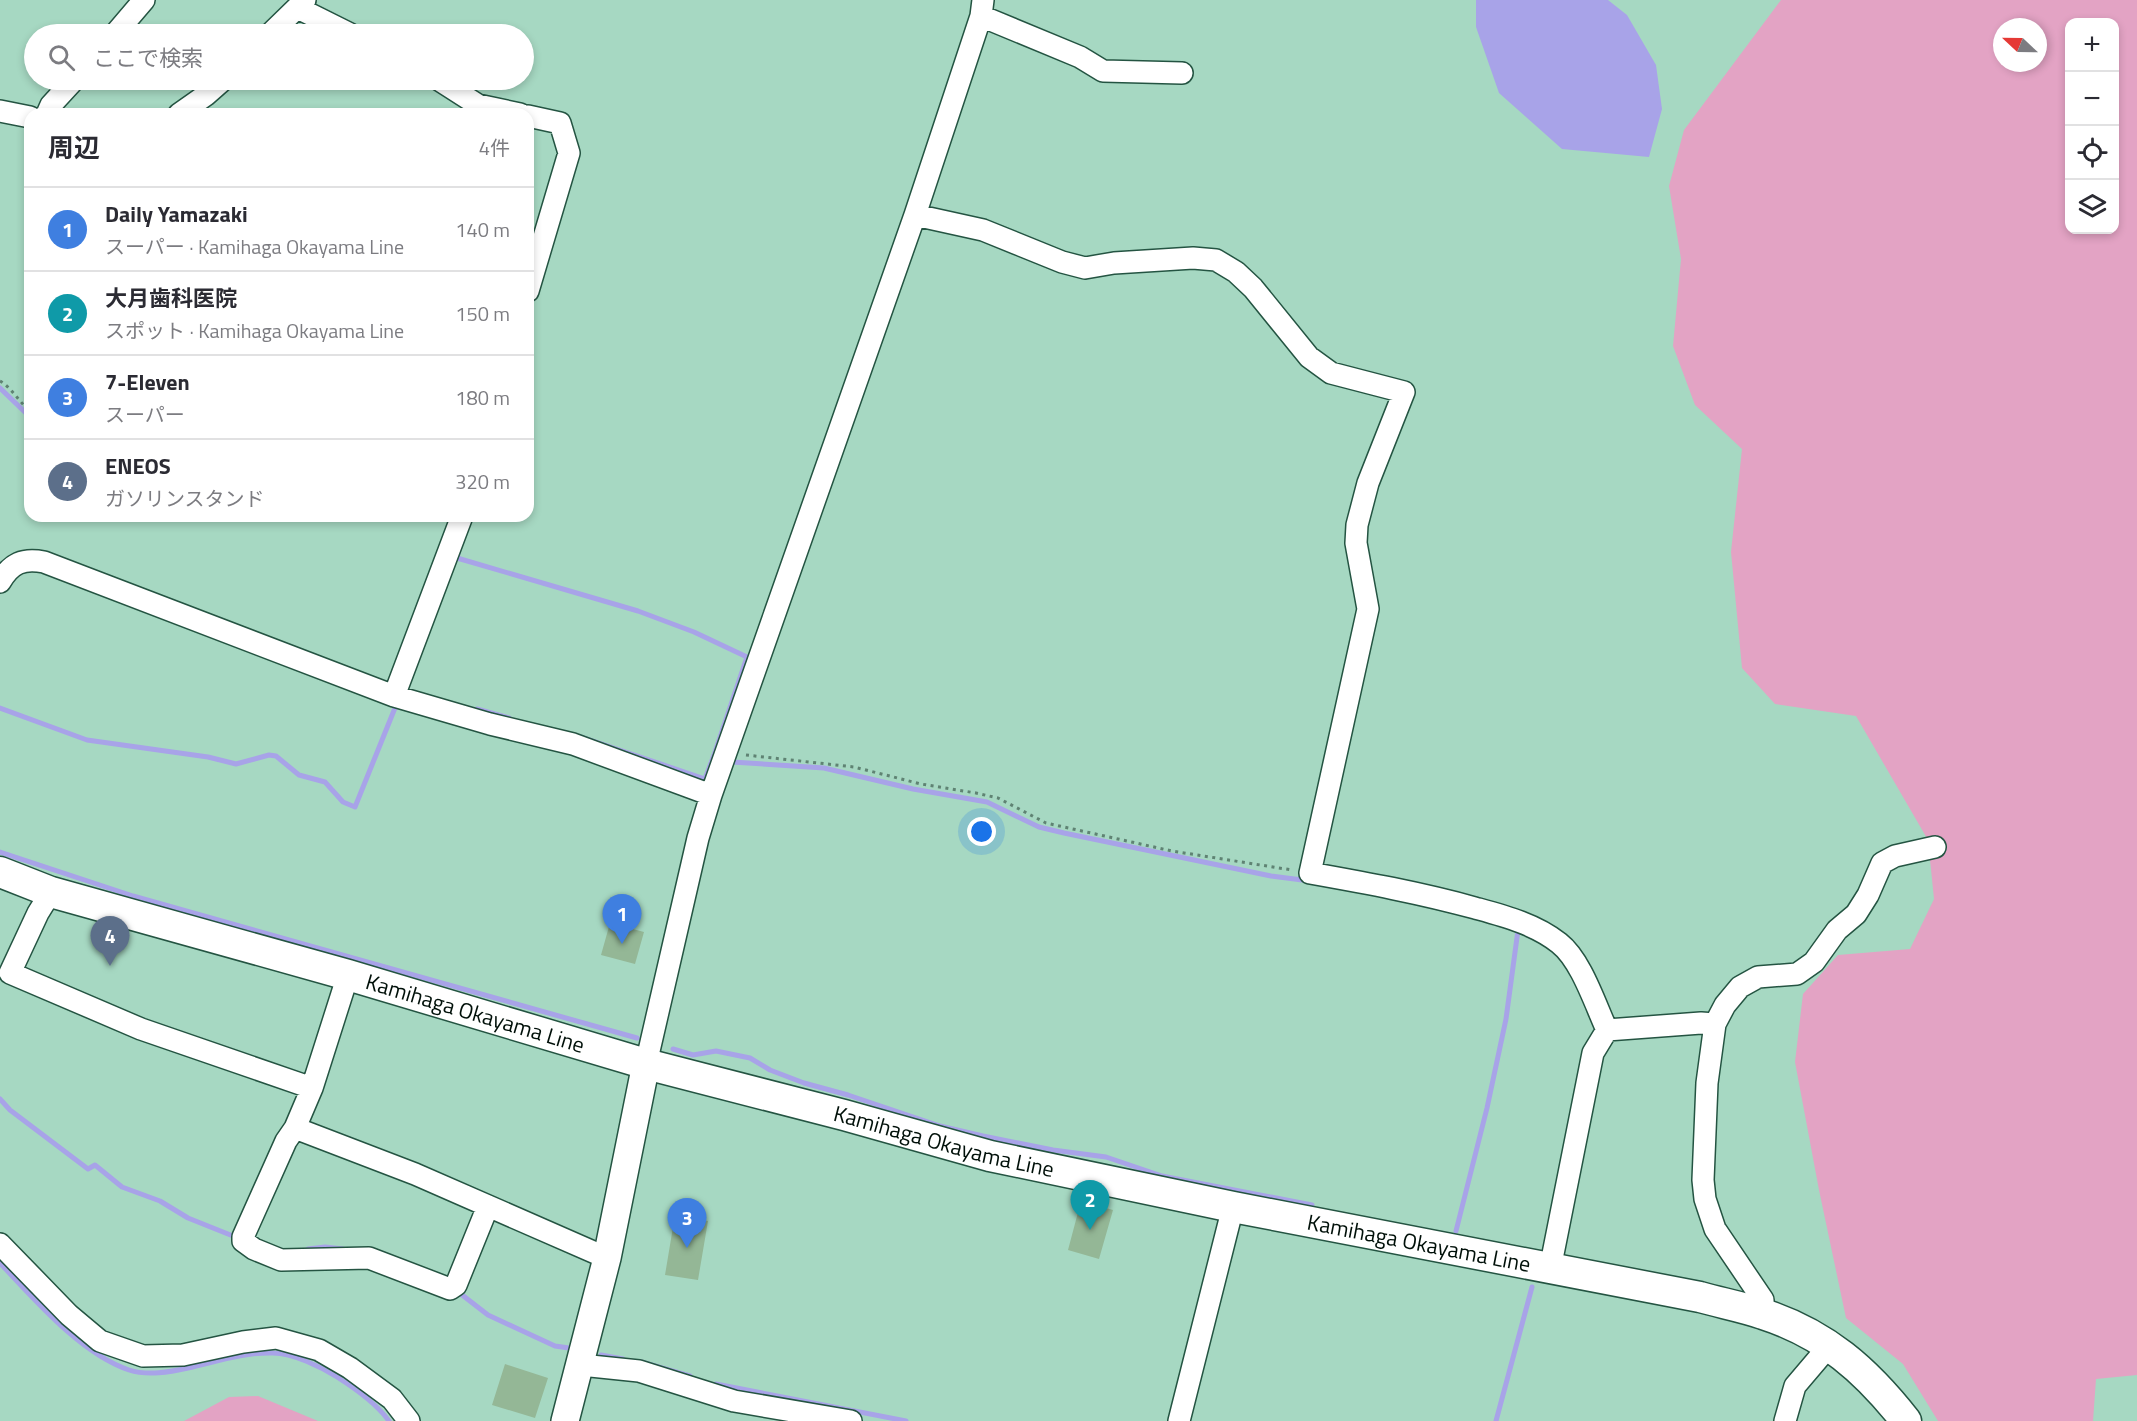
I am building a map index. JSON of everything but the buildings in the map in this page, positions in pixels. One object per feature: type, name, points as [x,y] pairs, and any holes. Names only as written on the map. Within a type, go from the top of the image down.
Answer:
[{"type":"main road","name":"Kamihaga Okayama Line","points":[[0,872],[51,892],[348,975],[645,1064],[844,1115],[990,1156],[1233,1207],[1700,1297],[1763,1314],[1802,1330],[1829,1346],[1861,1370],[1906,1421]]},
{"type":"street","points":[[124,24],[144,0]]},
{"type":"street","points":[[280,24],[301,4],[334,24]]},
{"type":"street","points":[[565,1421],[607,1258],[645,1064],[698,838],[711,795],[915,215],[982,8],[1103,71],[1182,73]]},
{"type":"street","points":[[50,108],[65,90]]},
{"type":"street","points":[[188,108],[212,90]]},
{"type":"street","points":[[455,90],[478,105],[492,108]]},
{"type":"street","points":[[0,111],[24,116]]},
{"type":"street","points":[[534,117],[560,123],[569,153],[534,271]]},
{"type":"street","points":[[915,215],[983,230],[1062,262],[1085,268],[1114,263],[1159,260],[1193,258],[1216,260],[1236,272],[1253,288],[1310,357],[1331,373],[1404,392],[1368,483],[1357,525],[1356,543],[1368,609],[1310,873],[1431,896],[1503,916],[1541,932],[1560,944],[1577,966],[1607,1030]]},
{"type":"street","points":[[394,696],[460,522]]},
{"type":"street","points":[[0,582],[13,565],[22,560],[32,559],[44,562],[394,696],[490,724],[573,744],[711,795]]},
{"type":"street","points":[[1763,1314],[1763,1300],[1715,1229],[1705,1199],[1703,1180],[1707,1083],[1715,1024],[1725,1005],[1740,987],[1758,977],[1797,974],[1814,962],[1838,930],[1856,914],[1868,895],[1882,863],[1896,856],[1935,847]]},
{"type":"street","points":[[51,892],[38,913],[10,973],[141,1029],[312,1088]]},
{"type":"street","points":[[348,975],[312,1088],[243,1239],[254,1249],[281,1260],[369,1258],[453,1287],[488,1206]]},
{"type":"street","points":[[1607,1030],[1715,1024]]},
{"type":"street","points":[[1550,1269],[1593,1053],[1607,1030]]},
{"type":"street","points":[[295,1128],[415,1174],[607,1258]]},
{"type":"street","points":[[1179,1421],[1233,1207]]},
{"type":"street","points":[[0,1244],[69,1315],[100,1341],[143,1356],[183,1355],[243,1342],[276,1338],[319,1350],[350,1368],[392,1400],[409,1421]]},
{"type":"street","points":[[1785,1421],[1795,1386],[1829,1346]]},
{"type":"street","points":[[581,1365],[639,1371],[734,1401],[851,1421]]},
{"type":"path","points":[[0,381],[8,386],[24,405]]},
{"type":"path","points":[[726,753],[854,767],[921,784],[998,798],[1046,823],[1172,851],[1310,873]]},
{"type":"shaded area","points":[[1476,0],[1608,0],[1627,15],[1656,65],[1662,109],[1649,157],[1562,149],[1499,93],[1476,27]]},
{"type":"shaded area","points":[[1781,0],[2137,0],[2137,1375],[2096,1379],[2093,1421],[1938,1421],[1903,1364],[1846,1318],[1795,1062],[1803,994],[1838,955],[1910,949],[1934,899],[1928,840],[1856,716],[1775,704],[1742,668],[1731,552],[1742,449],[1695,405],[1673,346],[1681,259],[1669,186],[1684,130]]},
{"type":"shaded area","points":[[258,1396],[318,1421],[184,1421],[229,1397]]},
{"type":"waterway","points":[[0,388],[24,411]]},
{"type":"waterway","points":[[458,553],[457,558],[638,611],[694,632],[747,657],[715,755]]},
{"type":"waterway","points":[[0,708],[87,740],[208,757],[236,764],[269,755],[276,756],[299,775],[325,782],[343,802],[355,807],[397,703]]},
{"type":"waterway","points":[[477,709],[509,718]]},
{"type":"waterway","points":[[581,737],[705,779],[714,755]]},
{"type":"waterway","points":[[732,762],[824,768],[913,789],[987,802],[1039,827],[1064,833],[1271,876],[1310,881]]},
{"type":"waterway","points":[[0,852],[133,896],[637,1038]]},
{"type":"waterway","points":[[1456,1231],[1487,1108],[1506,1019],[1518,930],[1514,929]]},
{"type":"waterway","points":[[673,1049],[693,1055],[716,1051],[750,1058],[770,1070],[804,1083],[848,1095],[940,1126],[1053,1150],[1106,1157],[1162,1176],[1312,1205]]},
{"type":"waterway","points":[[0,1099],[10,1110],[88,1169],[95,1165],[122,1187],[160,1201],[188,1218],[238,1238]]},
{"type":"waterway","points":[[308,1249],[325,1247],[343,1249]]},
{"type":"waterway","points":[[0,1263],[76,1339],[111,1362],[129,1370],[144,1373],[166,1372],[262,1353],[289,1355],[323,1369],[351,1386],[378,1408],[389,1421]]},
{"type":"waterway","points":[[1496,1421],[1532,1287]]},
{"type":"waterway","points":[[457,1291],[488,1315],[555,1346],[569,1348]]},
{"type":"waterway","points":[[601,1355],[623,1359]]},
{"type":"waterway","points":[[641,1362],[690,1376]]},
{"type":"waterway","points":[[716,1384],[906,1421]]},
{"type":"place","name":"Daily Yamazaki","points":[[622,944]]},
{"type":"place","name":"ENEOS","points":[[110,966]]},
{"type":"place","name":"大月歯科医院","points":[[1090,1230]]},
{"type":"place","name":"7-Eleven","points":[[687,1248]]}]
